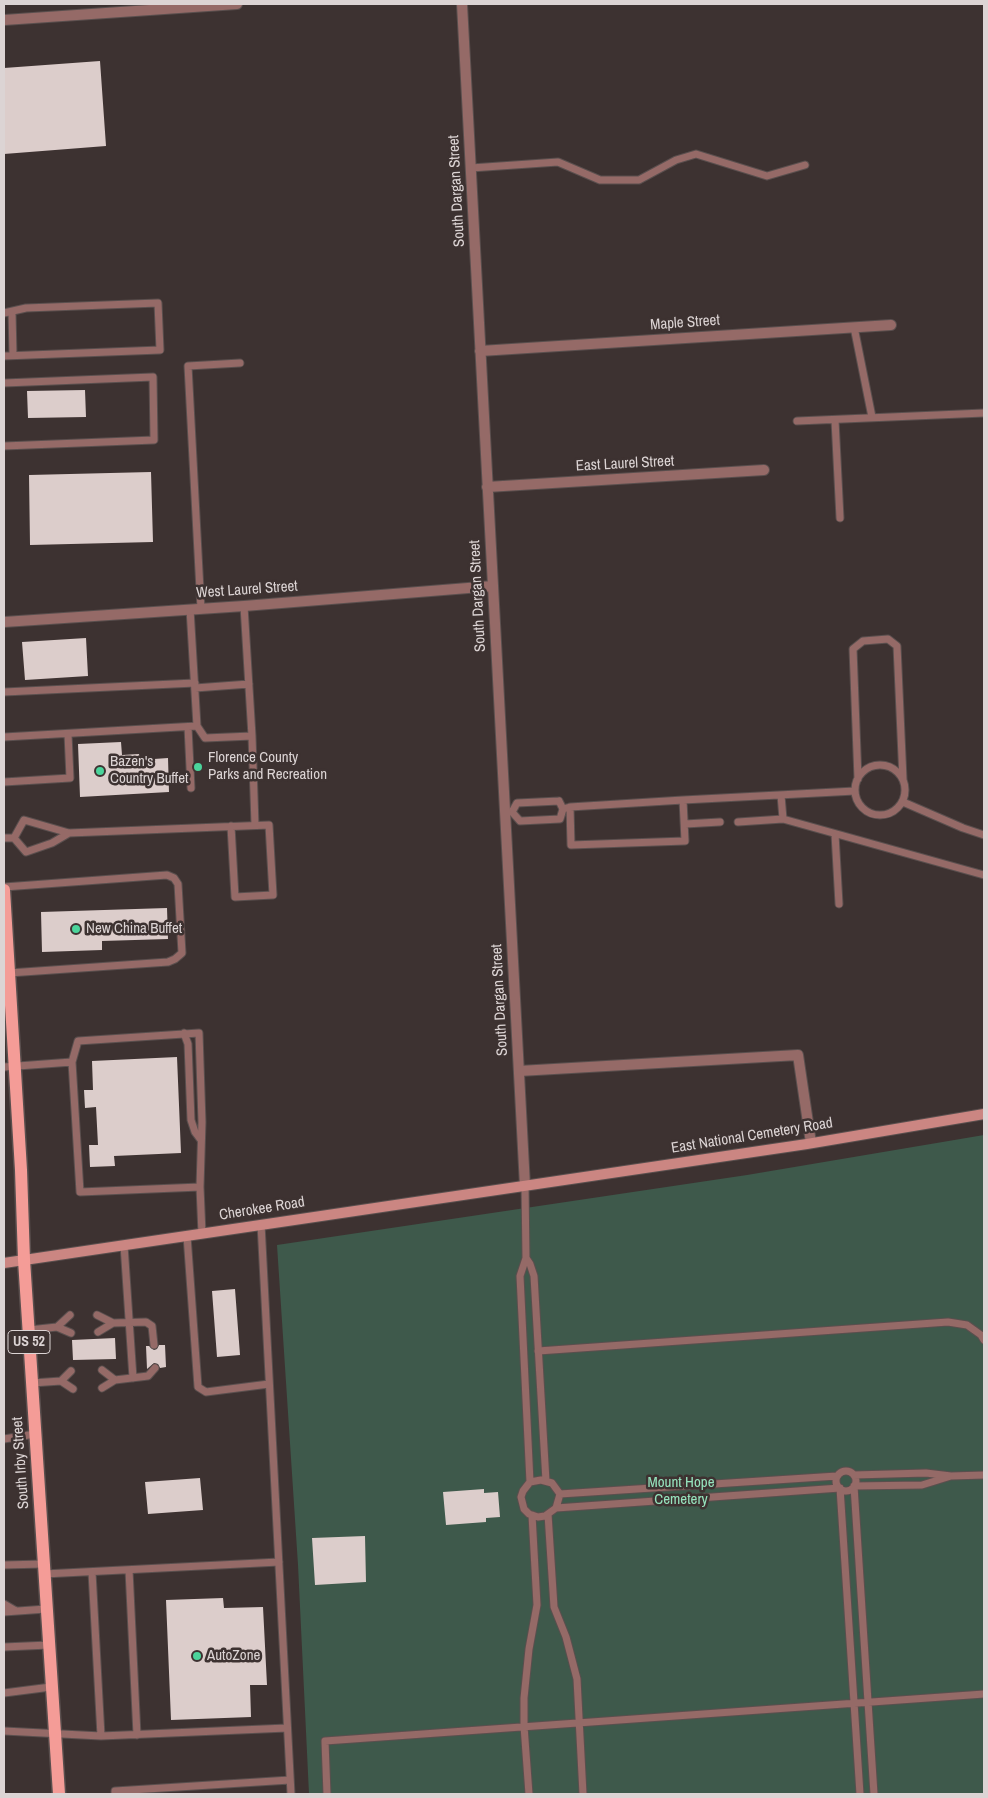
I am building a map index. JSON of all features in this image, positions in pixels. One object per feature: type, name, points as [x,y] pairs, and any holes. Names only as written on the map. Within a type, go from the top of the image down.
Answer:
[{"type":"main road","name":"South Irby Street","points":[[4,888],[9,972],[9,1067],[29,1330],[59,1794]]},
{"type":"street","points":[[4,20],[178,6],[237,4]]},
{"type":"street","name":"South Dargan Street","points":[[462,4],[487,487],[508,812],[525,1186]]},
{"type":"street","name":"Maple Street","points":[[480,351],[891,325]]},
{"type":"street","name":"East Laurel Street","points":[[487,487],[764,470]]},
{"type":"street","name":"West Laurel Street","points":[[4,622],[244,606],[493,586]]},
{"type":"street","points":[[519,1071],[798,1055],[811,1143]]},
{"type":"street","name":"East National Cemetery Road","points":[[525,1186],[811,1143],[984,1114]]},
{"type":"street","name":"Cherokee Road","points":[[4,1263],[525,1186]]},
{"type":"lane","points":[[471,168],[558,162],[600,180],[639,180],[676,160],[696,154],[767,176],[805,164]]},
{"type":"lane","points":[[4,313],[26,308],[158,303],[160,350],[4,356]]},
{"type":"lane","points":[[12,312],[13,355]]},
{"type":"lane","points":[[854,328],[872,417]]},
{"type":"lane","points":[[201,608],[188,366],[240,363]]},
{"type":"lane","points":[[4,383],[153,377],[154,440],[4,446]]},
{"type":"lane","points":[[797,421],[984,412]]},
{"type":"lane","points":[[835,420],[840,518]]},
{"type":"lane","points":[[244,606],[255,825]]},
{"type":"lane","points":[[190,609],[197,726],[205,738],[252,736]]},
{"type":"lane","points":[[888,639],[897,646],[903,779],[906,787],[906,795],[903,802],[898,809],[890,814],[882,816],[866,812],[856,799],[855,790],[858,778],[853,649],[862,641],[888,639]]},
{"type":"lane","points":[[4,692],[249,684]]},
{"type":"lane","points":[[4,738],[197,726]]},
{"type":"lane","points":[[188,727],[191,788]]},
{"type":"lane","points":[[4,782],[70,778],[68,734]]},
{"type":"lane","points":[[858,778],[862,772],[876,765],[892,768],[903,779]]},
{"type":"lane","points":[[567,808],[855,790]]},
{"type":"lane","points":[[781,795],[783,819]]},
{"type":"lane","points":[[567,808],[560,819],[520,821],[508,812],[517,803],[559,801],[567,808],[571,845],[686,841],[683,800]]},
{"type":"lane","points":[[903,802],[984,835]]},
{"type":"lane","points":[[738,822],[783,819],[984,875]]},
{"type":"lane","points":[[14,838],[24,820],[69,833],[269,824],[273,895],[235,898],[231,826]]},
{"type":"lane","points":[[685,824],[720,822]]},
{"type":"lane","points":[[4,838],[14,838],[26,852],[52,843],[69,833]]},
{"type":"lane","points":[[835,834],[840,904]]},
{"type":"lane","points":[[4,888],[167,875],[174,878],[178,884],[182,953],[175,959],[168,962],[9,972]]},
{"type":"lane","points":[[200,1188],[80,1192],[72,1062],[78,1041],[199,1033],[202,1122],[200,1188],[202,1234]]},
{"type":"lane","points":[[184,1034],[188,1044],[192,1120],[195,1132],[201,1140]]},
{"type":"lane","points":[[9,1067],[72,1062]]},
{"type":"lane","points":[[525,1186],[526,1258],[520,1276],[530,1482],[523,1490],[521,1497],[524,1509],[532,1515],[538,1517],[545,1516],[556,1508],[840,1488],[847,1490],[854,1486],[922,1485],[951,1476]]},
{"type":"lane","points":[[261,1224],[291,1794]]},
{"type":"lane","points":[[187,1236],[198,1387],[206,1392],[269,1384]]},
{"type":"lane","points":[[124,1245],[133,1378]]},
{"type":"lane","points":[[526,1258],[534,1276],[546,1481]]},
{"type":"lane","points":[[97,1314],[114,1323],[146,1322],[152,1326],[154,1345]]},
{"type":"lane","points":[[57,1327],[70,1315]]},
{"type":"lane","points":[[538,1351],[948,1322],[967,1325],[981,1335],[984,1340]]},
{"type":"lane","points":[[98,1332],[114,1323]]},
{"type":"lane","points":[[29,1330],[57,1327],[70,1333]]},
{"type":"lane","points":[[102,1388],[115,1380],[148,1376],[155,1368]]},
{"type":"lane","points":[[102,1370],[115,1380]]},
{"type":"lane","points":[[61,1381],[71,1371]]},
{"type":"lane","points":[[32,1383],[61,1381],[73,1389]]},
{"type":"lane","points":[[4,1439],[35,1434]]},
{"type":"lane","points":[[560,1494],[836,1476],[842,1472],[854,1475],[926,1473],[951,1476],[984,1475]]},
{"type":"lane","points":[[854,1475],[874,1794]]},
{"type":"lane","points":[[836,1476],[836,1483],[840,1488],[860,1794]]},
{"type":"lane","points":[[530,1482],[546,1481],[552,1483],[560,1494]]},
{"type":"lane","points":[[556,1508],[560,1494]]},
{"type":"lane","points":[[548,1514],[554,1607],[566,1637],[577,1679],[583,1794]]},
{"type":"lane","points":[[530,1794],[524,1726],[524,1698],[537,1605],[532,1515]]},
{"type":"lane","points":[[4,1564],[92,1572],[278,1562]]},
{"type":"lane","points":[[129,1570],[136,1735]]},
{"type":"lane","points":[[92,1572],[101,1736]]},
{"type":"lane","points":[[4,1604],[17,1611]]},
{"type":"lane","points":[[4,1612],[46,1609]]},
{"type":"lane","points":[[4,1647],[49,1645]]},
{"type":"lane","points":[[4,1693],[51,1687]]},
{"type":"lane","points":[[327,1794],[325,1741],[984,1694]]},
{"type":"lane","points":[[4,1731],[101,1736],[287,1728]]},
{"type":"lane","points":[[115,1794],[115,1791],[290,1780]]},
{"type":"green space","name":"Mount Hope Cemetery","points":[[984,1135],[984,1794],[309,1794],[298,1565],[277,1245],[747,1175]]},
{"type":"building","points":[[100,61],[106,146],[4,154],[4,68]]},
{"type":"building","points":[[85,390],[86,417],[28,418],[27,391]]},
{"type":"building","points":[[151,472],[153,542],[30,545],[29,475]]},
{"type":"building","points":[[86,638],[88,676],[25,680],[22,642]]},
{"type":"building","points":[[121,742],[122,755],[139,754],[140,760],[168,758],[169,792],[80,797],[78,744]]},
{"type":"building","points":[[167,908],[168,939],[102,941],[102,950],[42,952],[41,912]]},
{"type":"building","points":[[177,1057],[181,1153],[114,1156],[115,1166],[90,1167],[89,1145],[98,1145],[96,1107],[85,1108],[84,1090],[93,1090],[92,1061]]},
{"type":"building","points":[[235,1289],[240,1355],[217,1357],[212,1291]]},
{"type":"building","points":[[115,1338],[116,1359],[73,1360],[72,1340]]},
{"type":"building","points":[[159,1345],[165,1345],[166,1367],[160,1368],[158,1364],[154,1363],[147,1369],[146,1346],[154,1350]]},
{"type":"building","points":[[200,1478],[203,1510],[148,1514],[145,1482]]},
{"type":"building","points":[[484,1489],[484,1493],[498,1492],[500,1517],[486,1518],[486,1522],[446,1525],[443,1492]]},
{"type":"building","points":[[365,1536],[366,1582],[315,1585],[312,1538]]},
{"type":"building","points":[[223,1598],[224,1608],[263,1607],[267,1685],[250,1685],[251,1717],[171,1720],[166,1600]]},
{"type":"place","name":"Florence County Parks and Recreation","points":[[198,767]]},
{"type":"place","name":"Bazen's Country Buffet","points":[[100,771]]},
{"type":"place","name":"New China Buffet","points":[[76,929]]},
{"type":"place","name":"AutoZone","points":[[197,1656]]}]
